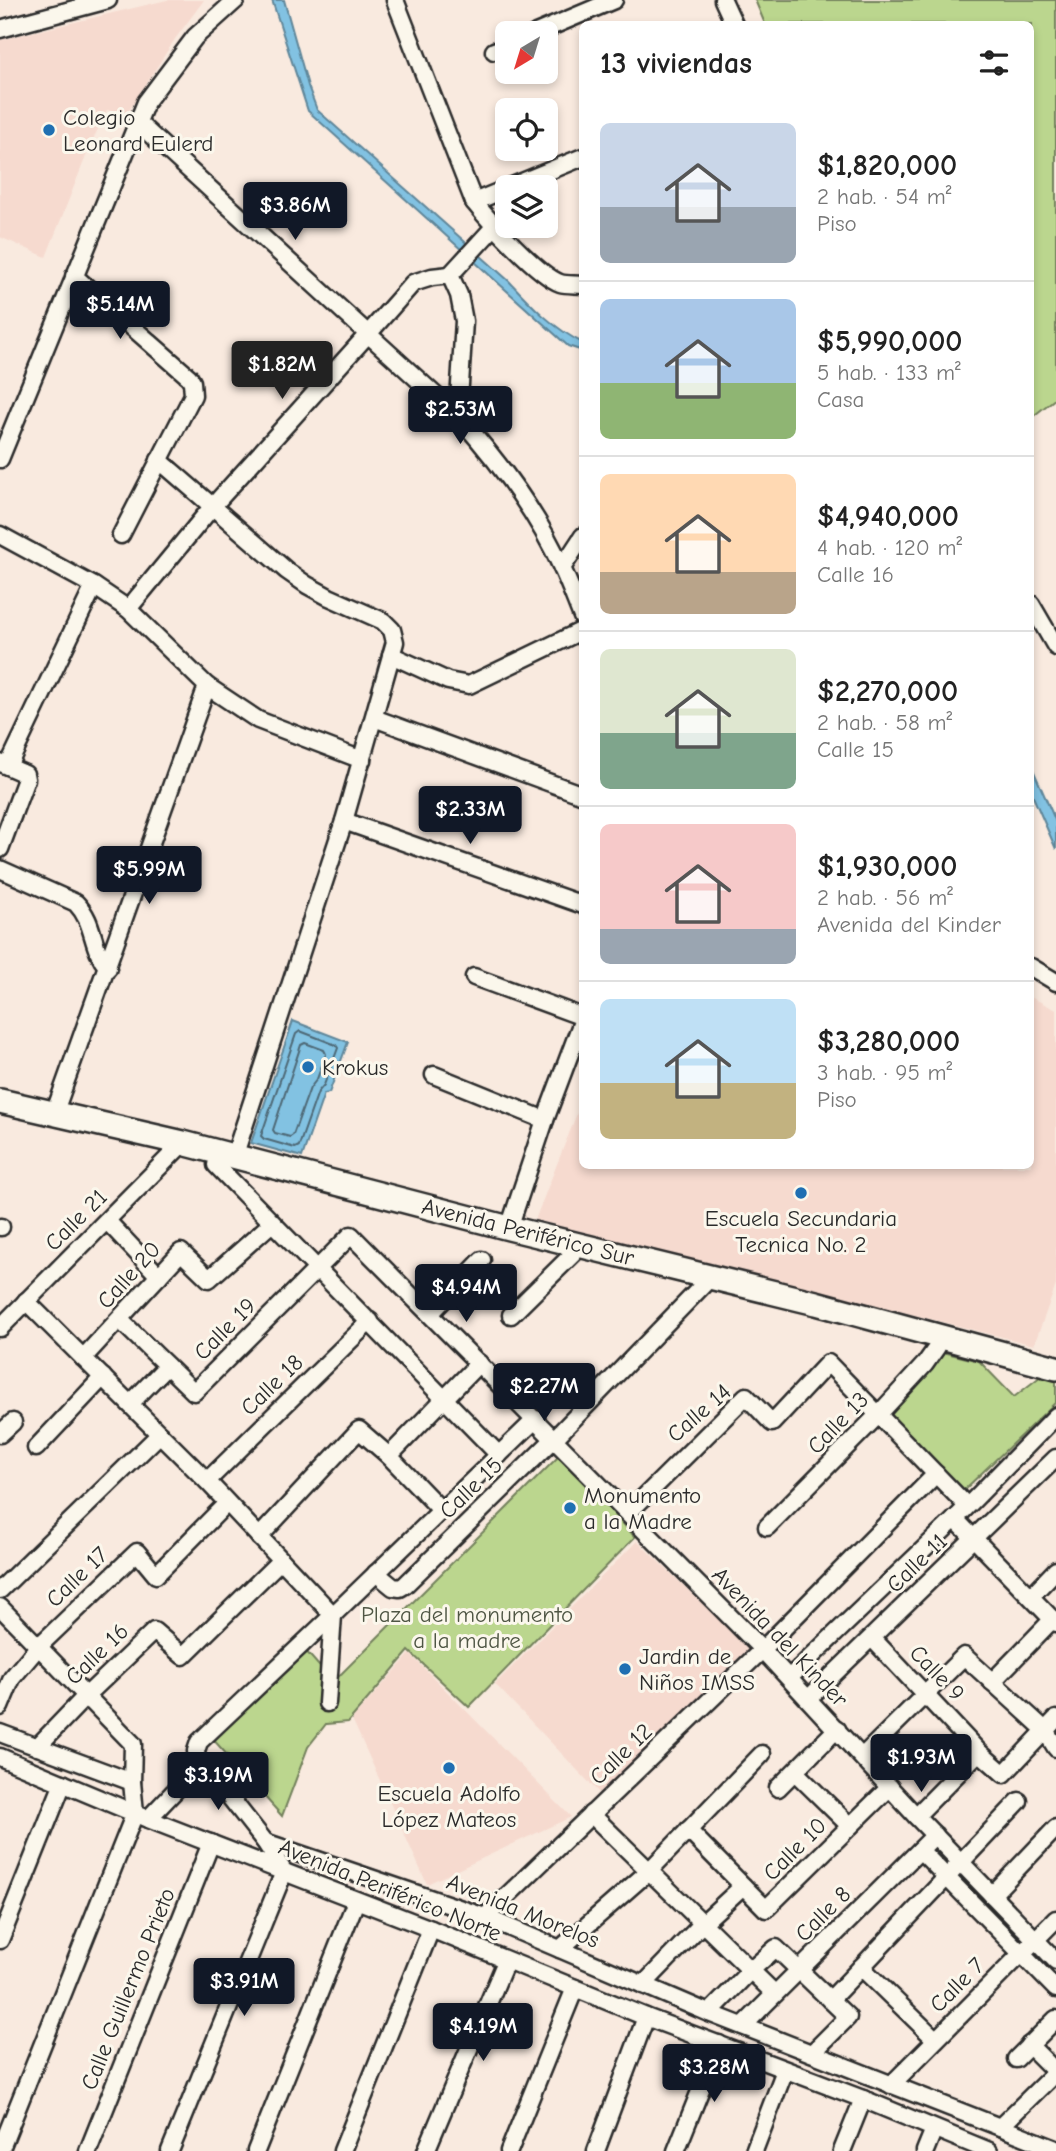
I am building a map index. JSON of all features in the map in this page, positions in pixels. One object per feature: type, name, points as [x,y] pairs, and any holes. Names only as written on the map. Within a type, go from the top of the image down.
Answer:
[{"type":"street","points":[[0,29],[108,0]]},
{"type":"street","points":[[0,459],[146,102],[195,37],[236,0]]},
{"type":"street","points":[[395,0],[474,202],[494,227],[544,272],[560,282],[579,284]]},
{"type":"street","points":[[558,24],[614,0]]},
{"type":"street","points":[[723,0],[733,21]]},
{"type":"street","points":[[137,122],[458,416],[511,480],[545,535],[579,609]]},
{"type":"street","points":[[540,175],[579,159]]},
{"type":"street","points":[[474,202],[495,194]]},
{"type":"street","points":[[128,609],[212,507],[413,284],[455,269],[494,227]]},
{"type":"street","points":[[455,269],[464,321],[458,416]]},
{"type":"street","points":[[74,276],[192,382],[192,396],[121,535]]},
{"type":"street","points":[[159,460],[287,571],[329,597],[383,621],[392,630],[395,642],[344,821],[225,1161],[272,1223],[499,1455]]},
{"type":"street","points":[[0,535],[94,586],[128,609],[207,686],[258,720],[362,760]]},
{"type":"street","points":[[562,568],[579,542]]},
{"type":"street","points":[[0,849],[26,779],[24,774],[4,764],[94,586]]},
{"type":"street","points":[[1034,609],[1056,647]]},
{"type":"street","points":[[391,655],[448,681],[469,685],[579,633]]},
{"type":"street","points":[[54,1114],[207,686]]},
{"type":"street","points":[[374,718],[579,794]]},
{"type":"street","points":[[344,821],[579,904]]},
{"type":"street","points":[[0,869],[76,903],[85,912],[96,948],[108,968]]},
{"type":"street","points":[[1034,969],[1056,982]]},
{"type":"street","points":[[474,977],[579,1016]]},
{"type":"street","points":[[509,1228],[579,1029]]},
{"type":"street","points":[[434,1075],[545,1120]]},
{"type":"street","name":"Avenida Periférico Sur","points":[[0,1101],[183,1143],[225,1161],[816,1303],[1056,1368]]},
{"type":"street","name":"Calle 21","points":[[0,1328],[108,1222],[183,1143]]},
{"type":"street","points":[[108,1222],[159,1276]]},
{"type":"street","name":"Calle 20","points":[[83,1358],[181,1252],[209,1279],[272,1223]]},
{"type":"street","name":"Calle 19","points":[[130,1404],[167,1366],[194,1392],[352,1235]]},
{"type":"street","name":"Avenida del Kinder","points":[[352,1235],[762,1650],[916,1816],[1056,1961]]},
{"type":"street","points":[[512,1315],[574,1253]]},
{"type":"street","points":[[430,1314],[482,1260]]},
{"type":"street","name":"Calle 15","points":[[376,1573],[393,1587],[400,1588],[405,1585],[555,1438],[710,1278]]},
{"type":"street","points":[[26,1301],[207,1481],[333,1615],[327,1703]]},
{"type":"street","points":[[120,1320],[167,1366]]},
{"type":"street","name":"Calle 18","points":[[207,1481],[370,1321]]},
{"type":"street","name":"Calle 13","points":[[767,1527],[878,1415],[937,1347]]},
{"type":"street","points":[[389,1457],[479,1363]]},
{"type":"street","name":"Calle 14","points":[[628,1513],[746,1396],[772,1423],[828,1363],[878,1415]]},
{"type":"street","points":[[36,1448],[103,1377]]},
{"type":"street","points":[[878,1415],[967,1506]]},
{"type":"street","points":[[789,1678],[1056,1416]]},
{"type":"street","points":[[198,1770],[196,1751],[199,1742],[536,1419]]},
{"type":"street","points":[[0,1434],[13,1422]]},
{"type":"street","points":[[259,1537],[359,1430],[441,1510]]},
{"type":"street","points":[[0,1590],[160,1434]]},
{"type":"street","name":"Calle 11","points":[[808,1699],[1054,1464]]},
{"type":"street","name":"Calle 12","points":[[485,1917],[762,1650],[936,1474]]},
{"type":"street","name":"Calle 17","points":[[0,1707],[12,1678],[38,1647],[137,1552],[156,1575],[227,1503]]},
{"type":"street","points":[[955,1518],[1054,1621],[992,1682]]},
{"type":"street","name":"Calle 16","points":[[37,1747],[154,1631],[183,1657],[281,1560]]},
{"type":"street","points":[[1031,1596],[1056,1570]]},
{"type":"street","points":[[0,1607],[133,1744],[132,1782],[141,1816]]},
{"type":"street","name":"Calle 9","points":[[872,1639],[979,1752],[1004,1774],[1050,1724]]},
{"type":"street","points":[[862,1757],[964,1656],[992,1682],[1050,1724],[1056,1748]]},
{"type":"street","points":[[778,1788],[837,1729]]},
{"type":"street","points":[[0,1733],[132,1782]]},
{"type":"street","points":[[916,1816],[979,1752]]},
{"type":"street","points":[[560,1949],[649,1871],[762,1754]]},
{"type":"street","name":"Avenida Periférico Norte","points":[[0,1757],[646,2017]]},
{"type":"street","points":[[0,2151],[141,1816],[198,1770],[205,1770],[214,1777],[265,1842],[284,1872],[170,2151]]},
{"type":"street","points":[[795,1772],[850,1826]]},
{"type":"street","points":[[0,1940],[63,1783]]},
{"type":"street","name":"Calle 10","points":[[643,1984],[702,1923],[743,1886],[766,1909],[890,1787]]},
{"type":"street","points":[[831,2000],[1018,1801]]},
{"type":"street","points":[[591,1815],[775,1994]]},
{"type":"street","points":[[992,1895],[1056,1828]]},
{"type":"street","points":[[688,1830],[743,1886]]},
{"type":"street","name":"Calle 8","points":[[743,2026],[935,1835]]},
{"type":"street","name":"Avenida Morelos","points":[[265,1842],[485,1917],[709,2013],[891,2085]]},
{"type":"street","name":"Calle Guillermo Prieto","points":[[88,2151],[211,1843]]},
{"type":"street","points":[[920,1850],[1056,1989]]},
{"type":"street","points":[[256,2151],[356,1901]]},
{"type":"street","name":"Calle 7","points":[[891,2085],[1056,1919]]},
{"type":"street","points":[[342,2151],[430,1929]]},
{"type":"street","points":[[709,2013],[751,1970],[774,1950],[779,1950],[848,2017],[812,2053]]},
{"type":"street","points":[[426,2151],[506,1961]]},
{"type":"street","points":[[861,1968],[935,2039]]},
{"type":"street","points":[[509,2151],[575,1988]]},
{"type":"street","points":[[596,2151],[646,2017],[863,2099],[989,2151]]},
{"type":"street","points":[[1016,2059],[1056,2019]]},
{"type":"street","points":[[676,2151],[719,2043]]},
{"type":"street","points":[[1000,2127],[1056,2072],[1029,2045]]},
{"type":"street","points":[[754,2151],[785,2070]]},
{"type":"street","points":[[891,2085],[1056,2149]]},
{"type":"street","points":[[842,2151],[863,2099]]},
{"type":"street","points":[[925,2151],[934,2129]]},
{"type":"shaded area","name":"Colegio Leonard Eulerd","points":[[167,0],[204,0],[175,39],[126,115],[107,110],[46,257],[0,237],[0,40]]},
{"type":"shaded area","name":"Escuela Secundaria Tecnica No. 2","points":[[1034,999],[1056,1010],[1056,1285],[1034,1345],[535,1220],[579,1108],[579,1169],[1034,1169]]},
{"type":"shaded area","name":"Jardin de Niños IMSS","points":[[637,1541],[756,1655],[605,1799],[495,1684]]},
{"type":"shaded area","name":"Escuela Adolfo López Mateos","points":[[410,1654],[571,1817],[427,1884],[352,1719]]},
{"type":"green space","points":[[755,0],[1056,0],[1056,398],[1034,416],[1034,21],[764,21]]},
{"type":"green space","points":[[938,1351],[979,1361],[1014,1397],[1041,1376],[1056,1381],[1056,1402],[963,1491],[887,1413]]},
{"type":"green space","name":"Plaza del monumento a la madre","points":[[561,1454],[635,1537],[469,1707],[409,1651],[348,1722],[326,1724],[308,1747],[282,1816],[211,1737],[305,1650],[333,1682]]},
{"type":"water","points":[[272,0],[284,0],[317,110],[509,281],[543,315],[579,341],[579,350],[568,346],[308,111]]},
{"type":"water","points":[[1034,772],[1056,822],[1056,849],[1034,799]]},
{"type":"water","name":"Krokus","points":[[293,1021],[348,1042],[329,1093],[324,1094],[302,1157],[251,1143]]},
{"type":"place","name":"Colegio Leonard Eulerd","points":[[49,130]]},
{"type":"place","name":"Krokus","points":[[308,1067]]},
{"type":"place","name":"Escuela Secundaria Tecnica No. 2","points":[[801,1193]]},
{"type":"place","name":"Monumento a la Madre","points":[[570,1508]]},
{"type":"place","name":"Jardin de Niños IMSS","points":[[625,1669]]},
{"type":"place","name":"Escuela Adolfo López Mateos","points":[[449,1768]]}]
